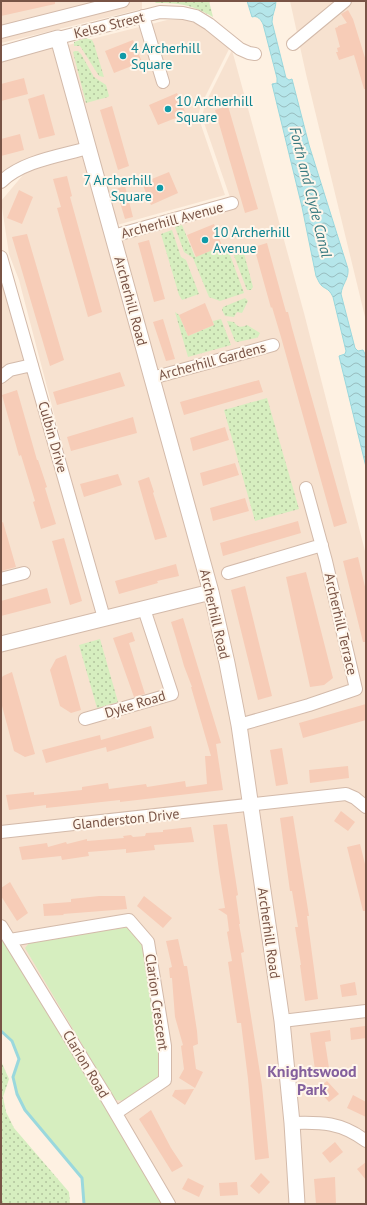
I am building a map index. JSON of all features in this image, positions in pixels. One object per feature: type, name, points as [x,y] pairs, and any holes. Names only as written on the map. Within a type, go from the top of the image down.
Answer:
[{"type":"street","name":"Kelso Street","points":[[1,32],[123,1]]},
{"type":"street","points":[[293,44],[345,1]]},
{"type":"street","name":"Kelso Street","points":[[1,54],[143,16],[168,12],[196,16],[209,24],[240,49],[249,54],[255,54]]},
{"type":"street","points":[[143,16],[163,82]]},
{"type":"street","name":"Archerhill Road","points":[[58,38],[211,592],[227,663],[239,725],[282,1021],[292,1123],[297,1204]]},
{"type":"street","points":[[1,182],[7,176],[27,165],[88,148]]},
{"type":"street","name":"Archerhill Avenue","points":[[113,236],[232,203]]},
{"type":"street","name":"Culbin Drive","points":[[1,257],[4,279],[32,365],[104,618]]},
{"type":"street","name":"Archerhill Gardens","points":[[152,378],[273,345]]},
{"type":"street","points":[[1,377],[10,370],[32,365]]},
{"type":"street","name":"Archerhill Terrace","points":[[239,725],[309,705],[356,689],[322,545],[306,488]]},
{"type":"street","points":[[228,573],[322,545]]},
{"type":"street","points":[[1,580],[24,573]]},
{"type":"street","points":[[1,644],[104,618],[144,610],[211,592]]},
{"type":"street","name":"Dyke Road","points":[[85,719],[172,694],[144,610]]},
{"type":"street","name":"Glanderston Drive","points":[[1,832],[346,794],[355,798],[366,807]]},
{"type":"street","name":"Clarion Crescent","points":[[10,940],[129,920],[148,942],[165,1046],[165,1080],[116,1113]]},
{"type":"street","name":"Clarion Road","points":[[1,926],[170,1204]]},
{"type":"street","points":[[282,1021],[366,1011]]},
{"type":"street","points":[[292,1123],[315,1122],[337,1126],[350,1130],[366,1141]]},
{"type":"shaded area","points":[[1,1],[142,1],[142,9],[1,43]]},
{"type":"shaded area","points":[[290,1],[366,1],[366,321],[306,74]]},
{"type":"shaded area","points":[[167,20],[188,20],[201,26],[216,36],[229,49],[201,105],[198,116],[225,195],[117,225],[68,45]]},
{"type":"shaded area","points":[[54,44],[83,149],[1,180],[1,61]]},
{"type":"shaded area","points":[[232,50],[304,313],[366,555],[366,1204],[169,1204],[1,926],[1,650],[109,624],[19,280],[9,254],[1,201],[28,169],[88,148],[113,236],[232,203],[202,117],[205,104]]},
{"type":"shaded area","points":[[7,278],[104,618],[1,643],[1,280]]},
{"type":"green space","points":[[154,1],[209,1],[213,17],[199,10],[186,6],[156,3]]},
{"type":"green space","points":[[86,38],[92,40],[94,44],[104,77],[99,76],[80,46],[74,46],[74,42]]},
{"type":"green space","points":[[78,51],[81,54],[94,77],[106,85],[108,97],[86,103],[73,52]]},
{"type":"green space","points":[[182,225],[195,257],[226,244],[244,293],[220,301],[209,297],[193,258],[184,252],[175,227]]},
{"type":"green space","points":[[172,230],[181,257],[186,260],[199,294],[182,300],[179,295],[161,234]]},
{"type":"green space","points":[[240,249],[243,250],[253,287],[251,290],[247,290],[233,253],[234,251]]},
{"type":"green space","points":[[245,298],[248,301],[242,313],[237,312],[234,317],[225,316],[222,310],[223,307]]},
{"type":"green space","points":[[175,312],[179,315],[188,336],[214,325],[213,321],[221,319],[231,345],[188,357]]},
{"type":"green space","points":[[227,321],[234,322],[239,326],[247,325],[260,333],[256,338],[237,342],[235,341]]},
{"type":"green space","points":[[267,398],[299,509],[255,521],[224,410]]},
{"type":"green space","points":[[100,639],[118,702],[97,708],[79,645]]},
{"type":"green space","points":[[1,926],[169,1204],[84,1204],[82,1178],[25,1110],[17,1094],[13,1077],[19,1059],[12,1041],[1,1031]]},
{"type":"green space","points":[[131,927],[145,941],[160,1055],[158,1078],[126,1101],[115,1100],[25,948],[31,941]]},
{"type":"green space","points":[[1,1061],[9,1079],[3,1097],[6,1112],[14,1128],[69,1192],[70,1204],[1,1204]]},
{"type":"water","name":"Forth and Clyde Canal","points":[[247,1],[276,1],[272,22],[286,78],[289,80],[292,79],[309,145],[348,269],[341,294],[355,348],[358,351],[363,350],[366,356],[366,467],[339,356],[345,354],[346,351],[333,297],[329,291],[322,286],[316,276],[302,207],[272,84],[277,83],[277,78],[263,24],[258,17],[252,17]]},
{"type":"building","points":[[55,1],[55,4],[1,16],[1,2]]},
{"type":"building","points":[[348,10],[353,19],[366,61],[366,89],[364,89],[354,55],[339,60],[336,52],[338,52],[337,48],[340,47],[335,28],[347,23],[341,14]]},
{"type":"building","name":"4 Archerhill Square","points":[[133,40],[142,62],[114,73],[105,51]]},
{"type":"building","points":[[24,78],[28,94],[1,101],[1,84]]},
{"type":"building","name":"10 Archerhill Square","points":[[177,93],[186,114],[158,125],[149,105]]},
{"type":"building","points":[[44,94],[55,135],[39,139],[28,99]]},
{"type":"building","points":[[112,106],[129,166],[118,170],[100,110]]},
{"type":"building","points":[[228,106],[258,209],[245,213],[215,110]]},
{"type":"building","points":[[20,134],[24,150],[1,156],[1,139]]},
{"type":"building","name":"7 Archerhill Square","points":[[169,172],[178,193],[151,205],[142,183]]},
{"type":"building","points":[[67,176],[72,196],[70,197],[102,312],[88,317],[57,208],[61,207],[53,179]]},
{"type":"building","points":[[125,186],[133,217],[125,219],[116,189]]},
{"type":"building","points":[[19,190],[33,197],[22,224],[7,218]]},
{"type":"building","name":"10 Archerhill Avenue","points":[[214,224],[222,246],[196,257],[187,235]]},
{"type":"building","points":[[27,234],[64,360],[50,366],[12,237]]},
{"type":"building","points":[[149,240],[165,299],[154,302],[138,243]]},
{"type":"building","points":[[267,243],[286,312],[288,312],[347,523],[334,527],[281,337],[272,307],[271,308],[254,247]]},
{"type":"building","points":[[205,303],[214,325],[188,336],[179,315]]},
{"type":"building","points":[[163,319],[175,359],[166,361],[153,322]]},
{"type":"building","points":[[120,372],[125,386],[57,405],[53,392]]},
{"type":"building","points":[[259,380],[263,392],[184,415],[180,402]]},
{"type":"building","points":[[17,390],[37,460],[47,487],[45,488],[56,524],[41,529],[33,502],[35,501],[21,455],[19,456],[2,395]]},
{"type":"building","points":[[133,417],[137,433],[71,451],[67,437]]},
{"type":"building","points":[[225,427],[229,440],[193,451],[190,438]]},
{"type":"building","points":[[235,463],[239,475],[203,486],[200,473]]},
{"type":"building","points":[[118,474],[122,485],[84,497],[80,484]]},
{"type":"building","points":[[149,477],[167,537],[155,540],[138,481]]},
{"type":"building","points":[[245,498],[249,511],[213,521],[210,508]]},
{"type":"building","points":[[298,521],[301,533],[223,556],[220,543]]},
{"type":"building","points":[[3,522],[16,567],[1,571],[1,523]]},
{"type":"building","points":[[64,538],[82,601],[70,605],[52,541]]},
{"type":"building","points":[[358,557],[366,591],[366,642],[363,642],[343,561]]},
{"type":"building","points":[[176,564],[179,576],[157,581],[158,583],[119,594],[115,581]]},
{"type":"building","points":[[306,572],[333,678],[324,685],[310,687],[286,577]]},
{"type":"building","points":[[245,586],[272,696],[258,700],[231,590]]},
{"type":"building","points":[[47,588],[51,603],[1,616],[1,601]]},
{"type":"building","points":[[183,618],[221,743],[216,744],[223,790],[120,802],[120,800],[46,808],[46,805],[9,810],[6,795],[34,792],[34,795],[82,790],[82,787],[108,783],[109,789],[146,784],[147,787],[185,781],[186,787],[207,784],[205,756],[211,756],[192,687],[171,622]]},
{"type":"building","points":[[132,632],[135,641],[129,643],[145,694],[134,697],[113,638]]},
{"type":"building","points":[[66,655],[81,710],[71,713],[60,706],[50,670],[56,659]]},
{"type":"building","points":[[12,672],[35,754],[25,757],[14,751],[1,702],[1,679],[3,676]]},
{"type":"building","points":[[366,704],[366,720],[303,738],[299,723]]},
{"type":"building","points":[[151,726],[154,738],[107,752],[106,747],[46,763],[42,750],[100,735],[101,740]]},
{"type":"building","points":[[282,748],[288,784],[276,786],[270,750]]},
{"type":"building","points":[[348,766],[349,778],[310,783],[309,770]]},
{"type":"building","points":[[341,811],[355,822],[348,831],[334,821]]},
{"type":"building","points":[[293,816],[309,916],[307,916],[318,999],[305,1001],[295,927],[298,927],[292,891],[290,891],[280,818]]},
{"type":"building","points":[[227,824],[238,895],[236,896],[244,952],[241,953],[262,1086],[269,1158],[255,1160],[248,1079],[241,1023],[237,1023],[228,962],[232,961],[227,932],[229,931],[227,915],[218,909],[225,908],[213,825]]},
{"type":"building","points":[[191,827],[194,842],[154,845],[155,850],[126,853],[126,849],[88,852],[89,856],[62,860],[61,856],[22,860],[19,847],[47,843],[48,847],[66,842],[67,844],[87,839],[87,841],[124,838],[123,836],[131,835],[133,837],[145,836],[146,833],[163,832],[163,830]]},
{"type":"building","points":[[360,844],[366,868],[366,911],[363,911],[347,847]]},
{"type":"building","points":[[10,882],[28,913],[17,921],[1,896],[1,888]]},
{"type":"building","points":[[99,896],[125,896],[127,909],[44,916],[43,904],[71,902],[71,899]]},
{"type":"building","points":[[144,896],[172,918],[163,928],[137,906]]},
{"type":"building","points":[[178,939],[184,966],[187,966],[197,1031],[198,1044],[193,1046],[196,1069],[203,1072],[195,1088],[179,1078],[184,1069],[181,1046],[183,1045],[175,1017],[172,978],[170,978],[169,968],[172,967],[166,941]]},
{"type":"building","points":[[355,982],[357,995],[342,997],[340,985]]},
{"type":"building","points":[[365,1026],[366,1038],[351,1040],[350,1028]]},
{"type":"building","points":[[330,1030],[331,1041],[325,1042],[329,1068],[315,1070],[310,1033]]},
{"type":"building","points":[[327,1081],[339,1094],[329,1102],[317,1089]]},
{"type":"building","points":[[194,1089],[185,1105],[172,1096],[175,1090]]},
{"type":"building","points":[[353,1095],[366,1102],[366,1117],[347,1108]]},
{"type":"building","points":[[151,1110],[171,1148],[183,1166],[172,1172],[139,1119]]},
{"type":"building","points":[[335,1142],[343,1152],[330,1163],[322,1153]]},
{"type":"building","points":[[366,1162],[366,1180],[357,1169]]},
{"type":"building","points":[[261,1173],[270,1182],[259,1194],[250,1186]]},
{"type":"building","points":[[335,1177],[336,1204],[316,1204],[314,1179]]},
{"type":"building","points":[[188,1178],[204,1186],[199,1197],[182,1189]]},
{"type":"building","points":[[237,1182],[238,1195],[220,1196],[219,1183]]},
{"type":"waterway","points":[[1,1031],[12,1041],[19,1059],[13,1077],[17,1094],[25,1110],[82,1178],[84,1204]]},
{"type":"place","name":"4 Archerhill Square","points":[[123,56]]},
{"type":"place","name":"10 Archerhill Square","points":[[168,109]]},
{"type":"place","name":"7 Archerhill Square","points":[[160,188]]},
{"type":"place","name":"10 Archerhill Avenue","points":[[205,240]]},
{"type":"district","name":"Knightswood Park","points":[[312,1080]]}]
